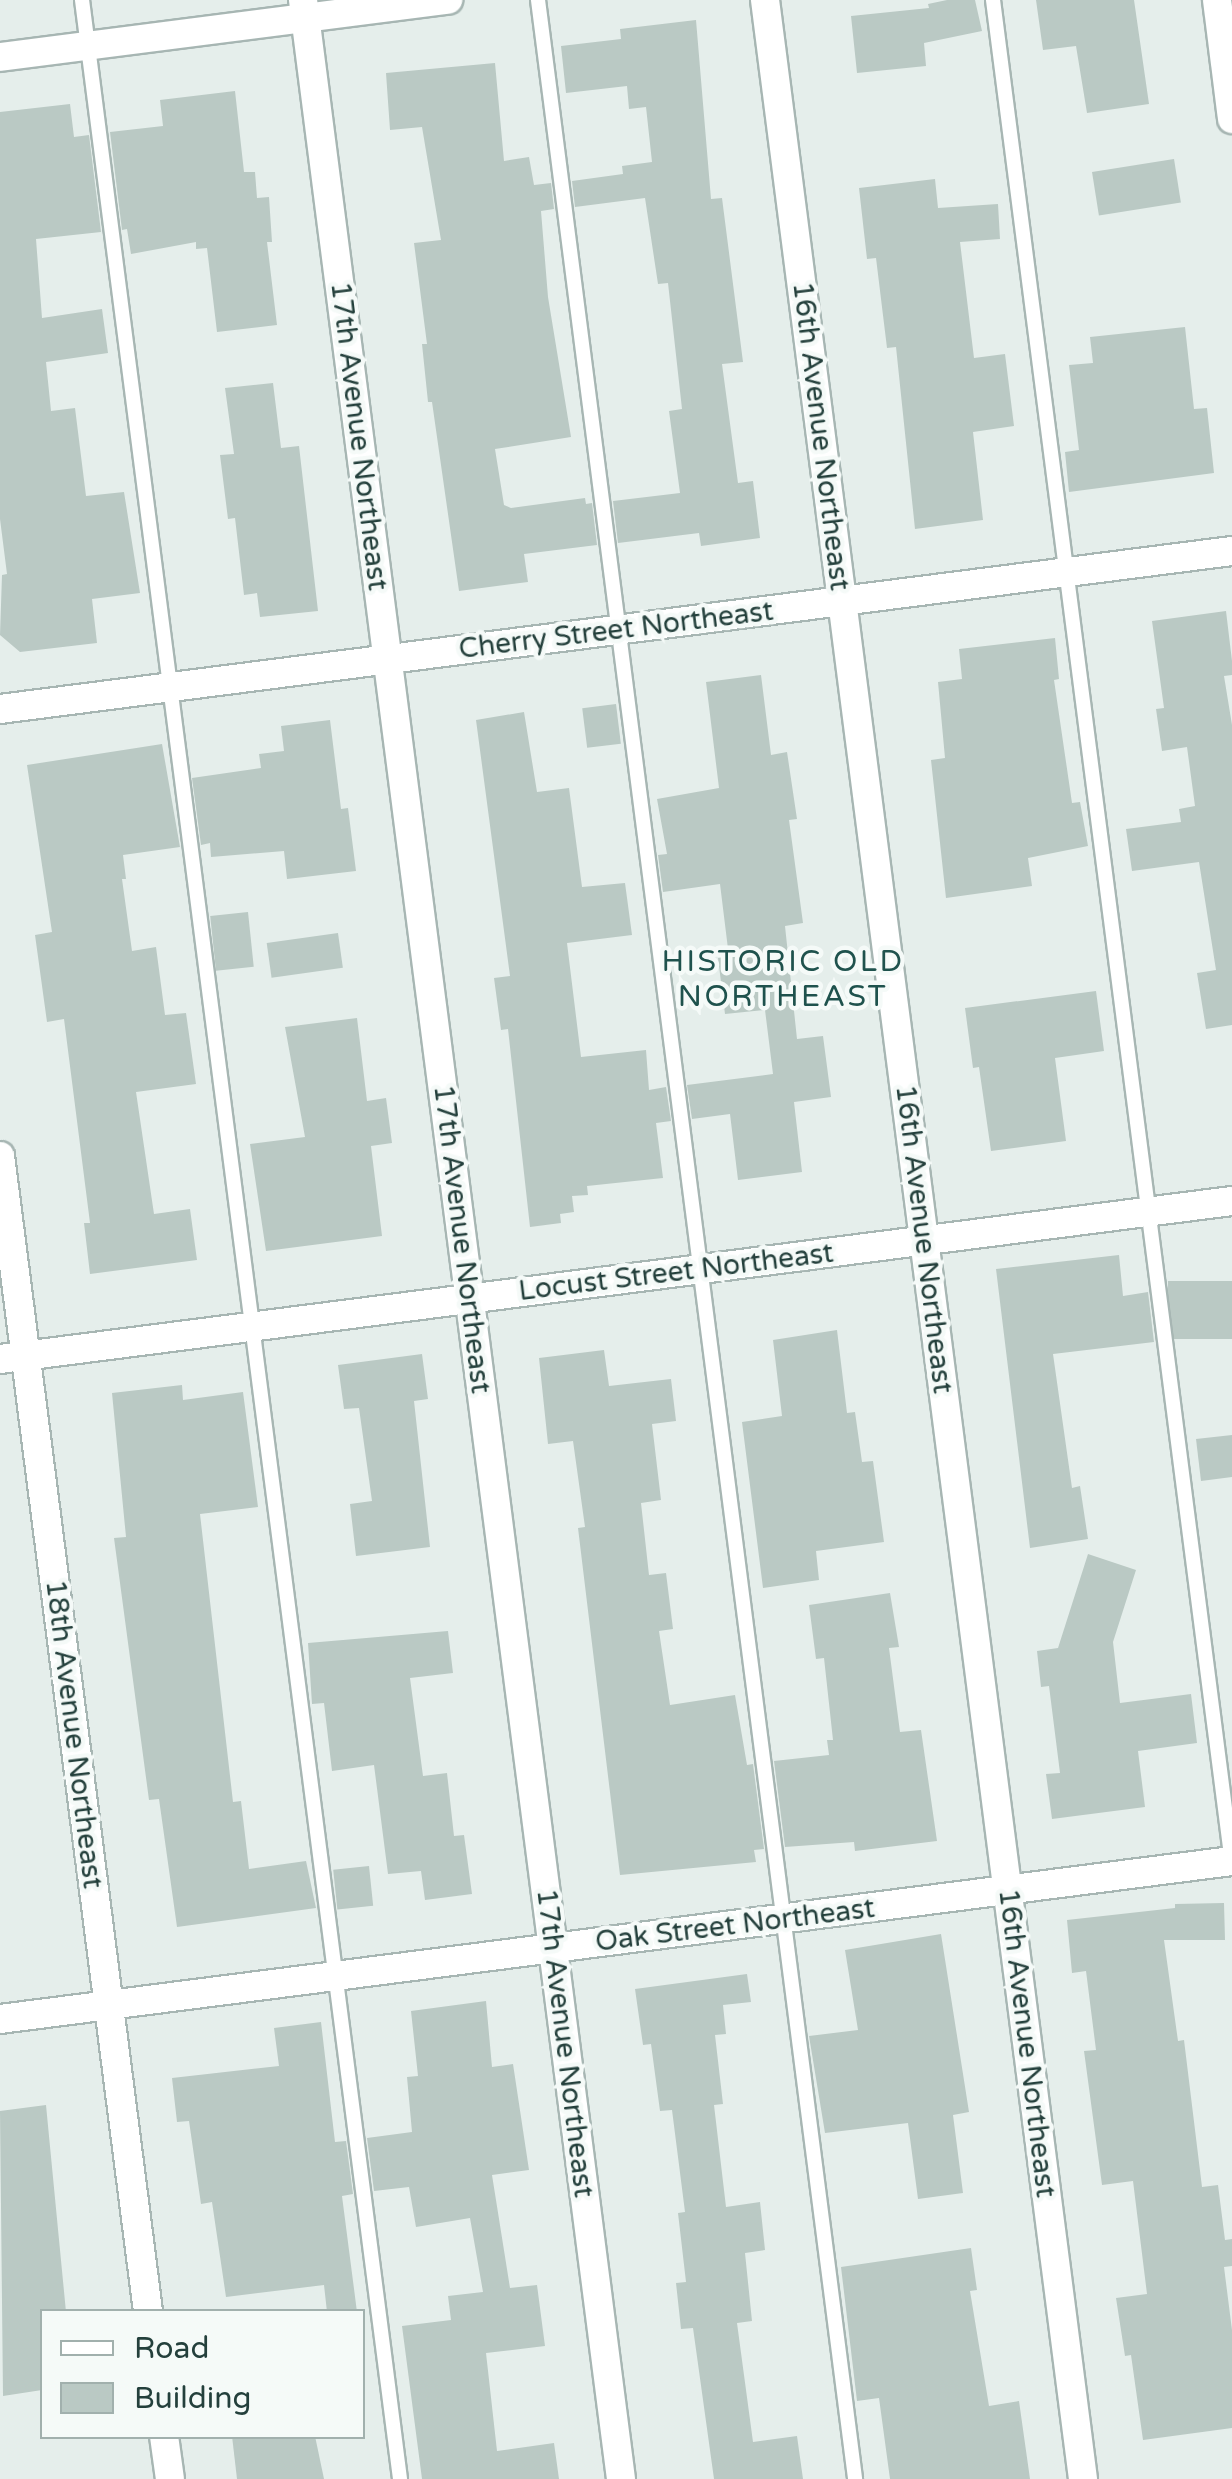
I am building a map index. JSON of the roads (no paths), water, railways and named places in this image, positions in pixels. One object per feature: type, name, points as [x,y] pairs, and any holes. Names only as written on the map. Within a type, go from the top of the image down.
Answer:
[{"type":"street","points":[[0,57],[304,9],[448,0]]},
{"type":"street","name":"16th Avenue Northeast","points":[[765,0],[1083,2479]]},
{"type":"street","points":[[1217,0],[1232,120]]},
{"type":"street","name":"17th Avenue Northeast","points":[[304,9],[621,2479]]},
{"type":"street","name":"Cherry Street Northeast","points":[[0,709],[1232,551]]},
{"type":"street","name":"18th Avenue Northeast","points":[[0,1156],[13,1357],[109,2006],[148,2309]]},
{"type":"street","name":"Locust Street Northeast","points":[[13,1357],[1232,1201]]},
{"type":"street","name":"Oak Street Northeast","points":[[0,2020],[1232,1862]]},
{"type":"street","points":[[164,2439],[170,2479]]},
{"type":"lane","points":[[82,0],[400,2479]]},
{"type":"lane","points":[[538,0],[856,2479]]},
{"type":"lane","points":[[993,0],[1232,1862]]},
{"type":"district","name":"HISTORIC OLD NORTHEAST","points":[[783,979]]}]
